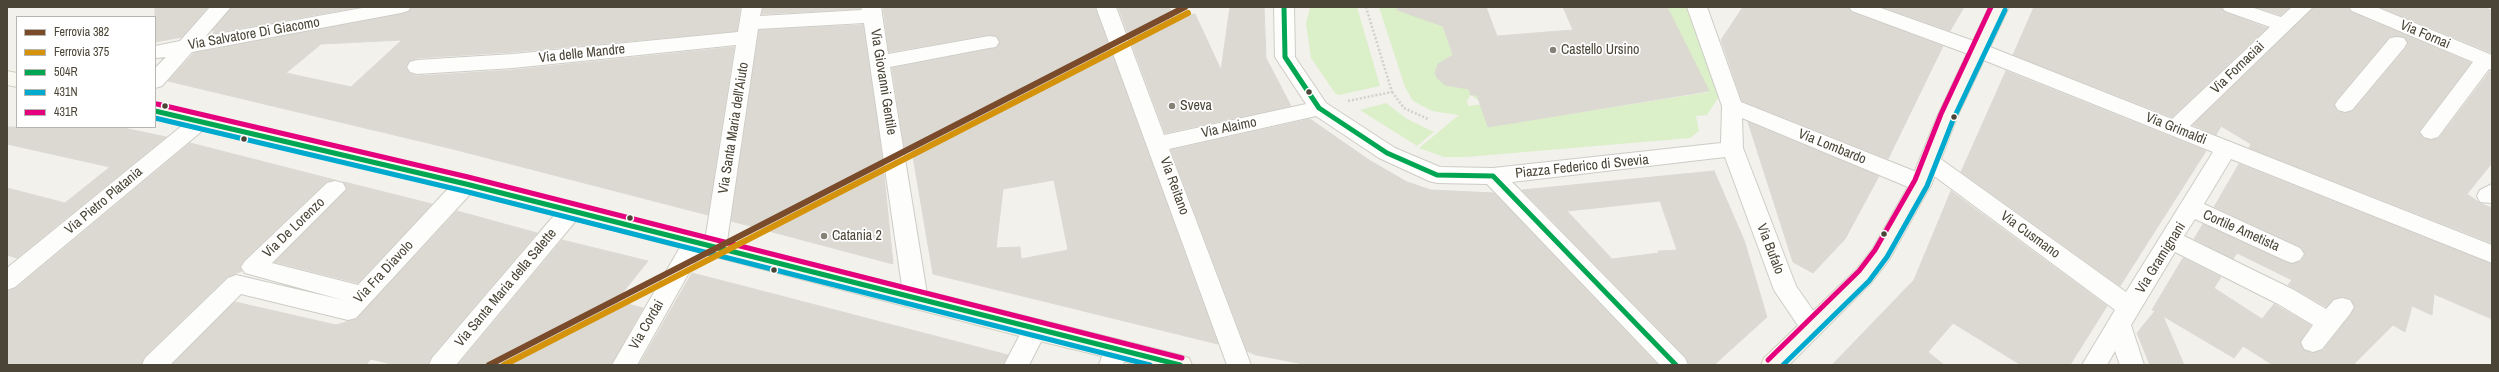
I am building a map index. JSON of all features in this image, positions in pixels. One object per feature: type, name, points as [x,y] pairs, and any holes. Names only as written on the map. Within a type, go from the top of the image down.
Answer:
[{"type":"main road","points":[[1773,365],[1864,276],[1881,254],[1921,183],[1947,117],[1999,7]]},
{"type":"main road","points":[[156,111],[466,184],[1035,330],[1113,357],[1180,365]]},
{"type":"street","points":[[156,80],[221,7]]},
{"type":"street","name":"Via Salvatore Di Giacomo","points":[[156,52],[401,7]]},
{"type":"street","name":"Via Reitano","points":[[1106,7],[1239,365]]},
{"type":"street","name":"Piazza Federico di Svevia","points":[[1284,7],[1285,57],[1310,110],[1387,152],[1437,175],[1493,176],[1707,153],[1735,158]]},
{"type":"street","points":[[1697,7],[1738,108],[1735,158]]},
{"type":"street","name":"Via Grimaldi","points":[[1859,7],[1978,50],[2492,254]]},
{"type":"street","points":[[2232,7],[2283,25]]},
{"type":"street","name":"Via Fornaciai","points":[[2174,129],[2303,7]]},
{"type":"street","name":"Via Fornai","points":[[2359,7],[2489,61]]},
{"type":"street","name":"Via delle Mandre","points":[[417,67],[513,61],[750,22],[872,11]]},
{"type":"street","name":"Via Giovanni Gentile","points":[[872,11],[916,300]]},
{"type":"street","name":"Via Santa Maria dell'Aiuto","points":[[705,246],[750,22]]},
{"type":"street","points":[[880,62],[989,42]]},
{"type":"street","points":[[2344,105],[2397,43]]},
{"type":"street","points":[[2431,132],[2489,61]]},
{"type":"street","name":"Via Lombardo","points":[[1738,108],[1921,183]]},
{"type":"street","name":"Via Alaimo","points":[[1158,144],[1310,110]]},
{"type":"street","name":"Via Pietro Platania","points":[[12,271],[201,121]]},
{"type":"street","name":"Via Gramignani","points":[[2094,365],[2172,240],[2226,149]]},
{"type":"street","name":"Via Bufalo","points":[[1735,158],[1786,290],[1812,326]]},
{"type":"street","name":"Via Cusmano","points":[[1930,162],[2125,316]]},
{"type":"street","points":[[1493,176],[1676,365]]},
{"type":"street","name":"Via Fra Diavolo","points":[[154,365],[236,284],[348,311],[466,184]]},
{"type":"street","name":"Via De Lorenzo","points":[[335,189],[254,268],[363,295]]},
{"type":"street","name":"Cortile Ametista","points":[[2191,208],[2292,254]]},
{"type":"street","name":"Via Santa Maria della Salette","points":[[441,365],[571,211]]},
{"type":"street","points":[[2172,240],[2286,297],[2336,315],[2313,342]]},
{"type":"street","name":"Via Cordai","points":[[624,365],[705,246]]},
{"type":"street","points":[[2125,316],[2132,365]]},
{"type":"street","points":[[1016,365],[1035,330]]},
{"type":"path","points":[[1366,7],[1392,92],[1404,108],[1428,119]]},
{"type":"path","points":[[1310,110],[1392,92]]},
{"type":"green space","points":[[1310,7],[1357,7],[1380,86],[1339,95],[1335,93],[1311,58],[1306,24]]},
{"type":"green space","points":[[1379,7],[1430,7],[1428,20],[1442,24],[1454,59],[1438,64],[1435,73],[1437,78],[1451,87],[1468,86],[1471,95],[1467,100],[1468,106],[1668,83],[1486,123],[1488,127],[1709,92],[1667,7],[1690,7],[1720,95],[1707,115],[1696,116],[1699,131],[1690,138],[1466,157],[1444,157],[1419,148],[1459,115],[1432,111],[1413,101],[1405,87]]},
{"type":"green space","points":[[1670,80],[1479,101],[1471,95]]},
{"type":"green space","points":[[1386,103],[1407,119],[1434,132],[1417,146],[1360,110]]},
{"type":"building","points":[[155,7],[208,7],[182,37],[156,42]]},
{"type":"building","points":[[232,7],[359,7],[213,33],[216,30],[212,31]]},
{"type":"building","points":[[412,7],[740,7],[737,31],[513,52],[417,58],[410,61],[406,66],[409,73],[417,76],[513,70],[734,47],[708,215],[453,149],[168,81],[194,53],[408,12]],"holes":[[[402,40],[351,87],[286,73],[321,44]]]},
{"type":"building","points":[[763,7],[860,7],[860,9],[762,14]]},
{"type":"building","points":[[883,7],[1095,7],[1218,344],[933,274],[912,151],[905,152],[892,68],[996,48],[1000,41],[996,36],[989,35],[889,52]],"holes":[[[1054,180],[1068,250],[1021,259],[1020,247],[996,248],[1003,189]]]},
{"type":"building","points":[[1118,7],[1169,7],[1174,18],[1195,14],[1221,70],[1230,7],[1264,7],[1266,58],[1291,106],[1165,133]]},
{"type":"building","points":[[1398,7],[1486,7],[1497,36],[1573,30],[1563,7],[1667,7],[1709,91],[1488,127],[1477,95],[1471,95],[1469,89],[1445,85],[1437,78],[1435,73],[1438,64],[1453,55],[1443,26],[1397,10]]},
{"type":"building","points":[[1743,7],[1848,7],[1851,12],[1943,46],[1888,159],[1742,101],[1721,40]]},
{"type":"building","points":[[1882,7],[1964,7],[1950,31]]},
{"type":"building","points":[[2034,7],[2221,7],[2224,12],[2267,28],[2172,117],[2013,55]]},
{"type":"building","points":[[2256,7],[2290,7],[2281,15]]},
{"type":"building","points":[[2314,7],[2348,7],[2351,12],[2471,63],[2419,131],[2424,138],[2431,140],[2439,138],[2490,71],[2492,71],[2492,163],[2467,194],[2480,203],[2492,208],[2492,243],[2249,148],[2251,144],[2221,126],[2216,135],[2193,125]],"holes":[[[2389,37],[2405,37],[2408,44],[2405,49],[2353,111],[2345,113],[2337,111],[2334,104],[2337,99]]]},
{"type":"building","points":[[2380,7],[2483,7],[2492,10],[2492,53]]},
{"type":"building","points":[[863,25],[882,155],[893,264],[731,221],[759,30]]},
{"type":"building","points":[[2006,71],[2206,151],[2120,286],[1961,172]]},
{"type":"building","points":[[1310,119],[1369,160],[1407,182],[1431,190],[1494,193],[1658,365],[1309,365],[1256,355],[1247,351],[1171,150]]},
{"type":"building","points":[[1748,122],[1879,176],[1845,239],[1813,273],[1793,262]]},
{"type":"building","points":[[7,127],[124,128],[166,137],[17,258],[7,255],[7,188],[65,203],[110,167],[7,144]]},
{"type":"building","points":[[190,143],[335,180],[326,182],[244,260],[240,266],[242,271],[227,277],[144,357],[141,365],[7,365],[7,291],[16,288]]},
{"type":"building","points":[[2239,164],[2492,264],[2492,319],[2434,294],[2432,315],[2412,306],[2405,332],[2393,325],[2353,365],[2273,365],[2243,346],[2234,358],[2163,316],[2184,365],[2150,365],[2137,333],[2155,311],[2152,310],[2183,258],[2221,277],[2214,288],[2262,319],[2274,304],[2311,325],[2300,343],[2304,350],[2313,353],[2323,350],[2355,308],[2351,299],[2342,297],[2333,299],[2326,307],[2288,285],[2292,280],[2237,253],[2233,259],[2194,239],[2203,224],[2291,264],[2301,261],[2305,255],[2301,247],[2214,207]]},
{"type":"building","points":[[1714,171],[1744,240],[1767,317],[1714,365],[1689,365],[1686,357],[1522,190]],"holes":[[[1660,201],[1677,250],[1658,251],[1659,253],[1612,259],[1567,211]]]},
{"type":"building","points":[[344,182],[432,204],[358,283],[275,262],[347,190]]},
{"type":"building","points":[[1951,191],[2107,306],[2070,365],[2021,365],[1953,323],[1928,352],[1944,365],[1832,365],[1914,280]]},
{"type":"building","points":[[457,211],[537,233],[431,357],[428,365],[395,365],[371,359],[366,365],[172,365],[235,302],[336,325],[356,319]]},
{"type":"building","points":[[562,240],[648,261],[616,301],[643,308],[611,365],[458,365]]},
{"type":"building","points":[[692,273],[1008,355],[1003,365],[639,365]]},
{"type":"rail line","name":"382","points":[[489,365],[1185,7]]},
{"type":"rail line","name":"375","points":[[504,365],[1188,13]]},
{"type":"transit line","name":"504R","points":[[1284,7],[1285,57],[1319,108],[1387,153],[1437,175],[1493,176],[1676,365]]},
{"type":"transit line","name":"431R","points":[[1768,360],[1859,271],[1875,250],[1915,180],[1941,114],[1991,7]]},
{"type":"transit line","name":"431N","points":[[1783,365],[1869,281],[1887,257],[1927,186],[1953,120],[2005,10]]},
{"type":"transit line","name":"431R","points":[[157,104],[468,177],[1182,358]]},
{"type":"transit line","name":"504R","points":[[156,111],[466,184],[1180,365]]},
{"type":"transit line","name":"431N","points":[[156,118],[464,191],[1150,365]]},
{"type":"place","name":"Castello Ursino","points":[[1553,50]]},
{"type":"place","name":"Sveva","points":[[1172,106]]},
{"type":"place","name":"Catania 2","points":[[824,236]]}]
